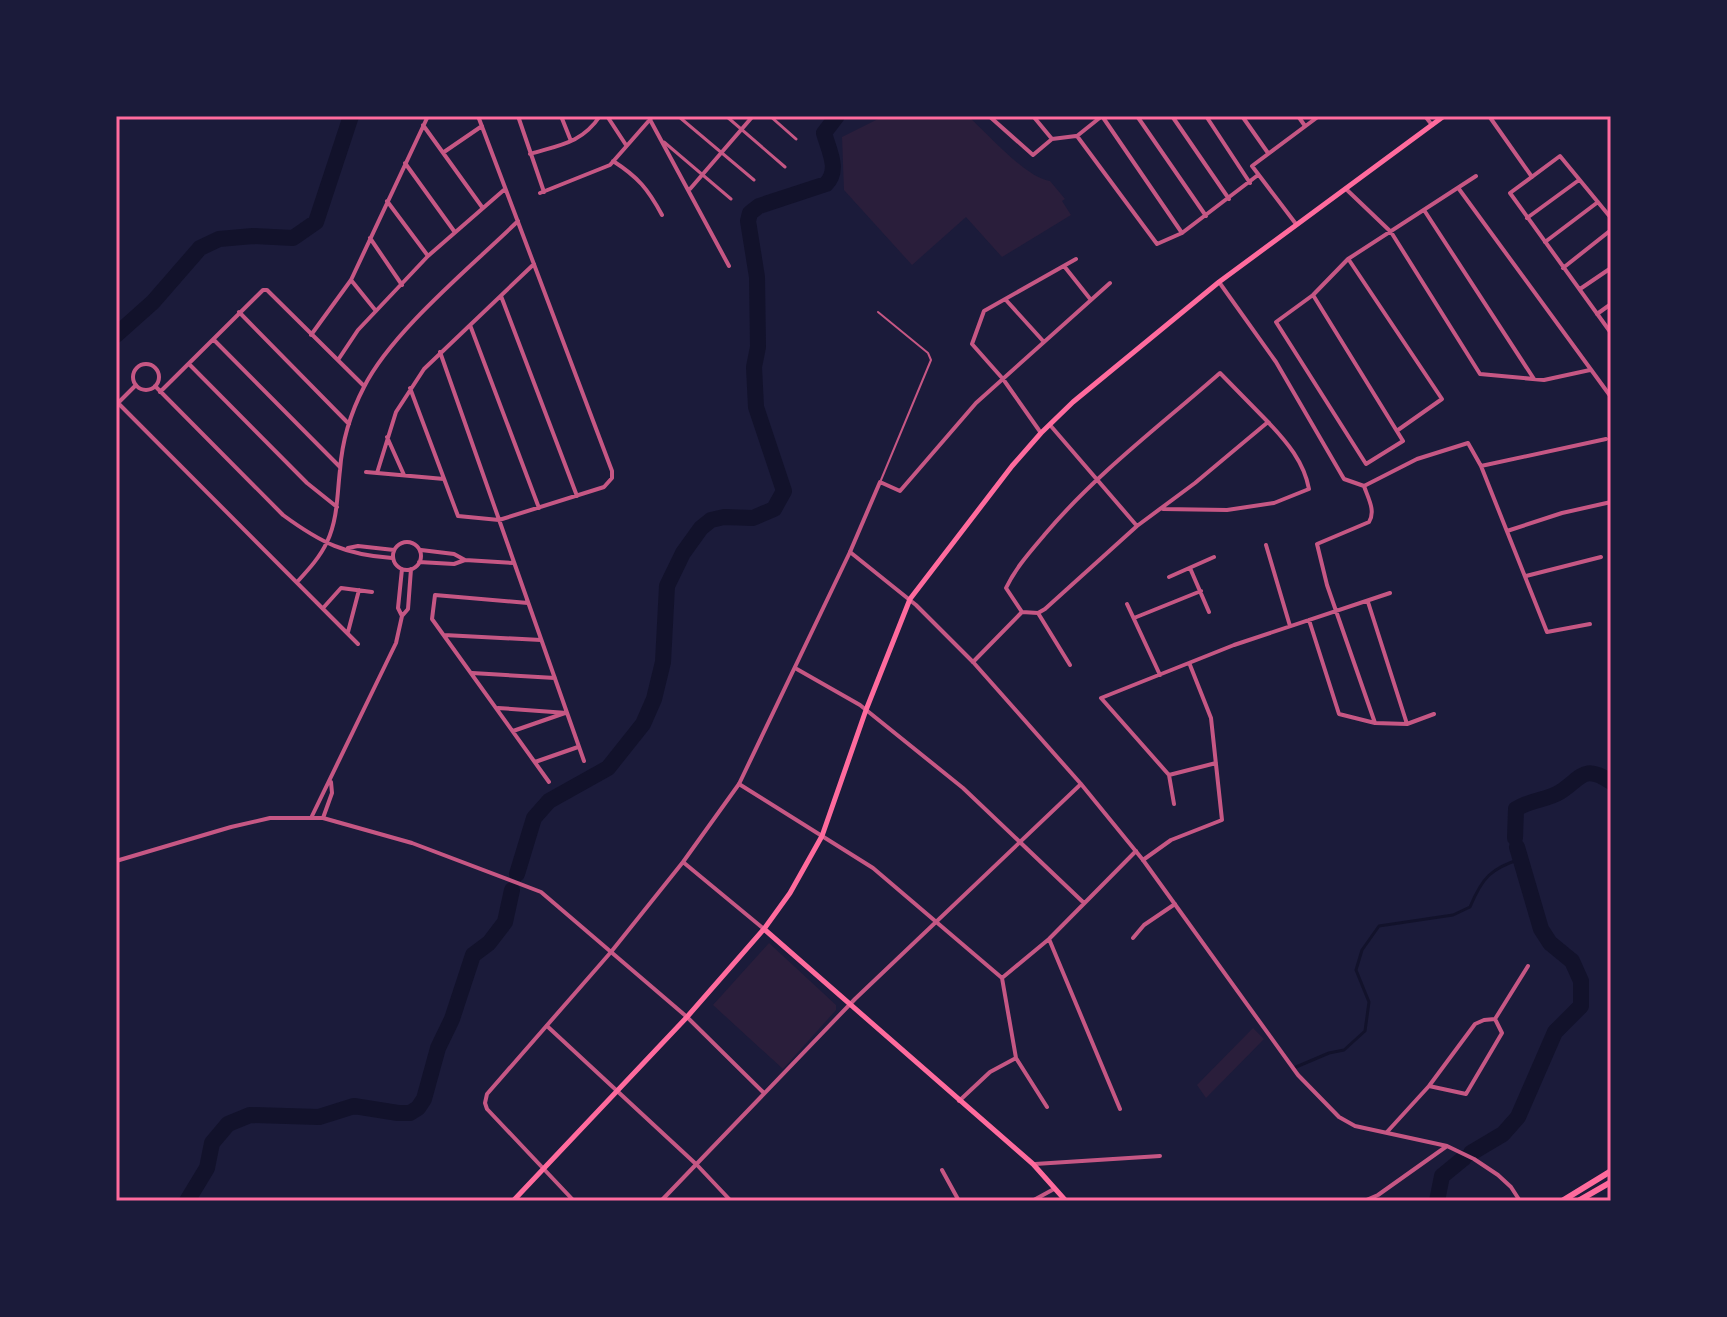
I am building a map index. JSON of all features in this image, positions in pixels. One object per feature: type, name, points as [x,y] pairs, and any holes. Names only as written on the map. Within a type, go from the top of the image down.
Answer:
[{"type":"highway","points":[[1567,1200],[1611,1171]]},
{"type":"highway","points":[[1578,1201],[1611,1182]]},
{"type":"main road","points":[[513,1201],[687,1017],[764,929],[790,893],[822,836],[866,710],[910,599],[986,498],[1041,433],[1219,282],[1444,116]]},
{"type":"main road","points":[[764,929],[1033,1164],[1066,1201]]},
{"type":"street","points":[[311,335],[351,280],[428,116]]},
{"type":"street","points":[[410,388],[458,516],[499,520],[604,487],[612,478],[612,471],[478,116]]},
{"type":"street","points":[[518,116],[542,193],[610,165],[651,117],[729,266]]},
{"type":"street","points":[[561,116],[571,141]]},
{"type":"street","points":[[530,154],[589,132],[600,116]]},
{"type":"street","points":[[607,116],[626,145]]},
{"type":"street","points":[[678,116],[754,180]]},
{"type":"street","points":[[726,116],[785,167]]},
{"type":"street","points":[[690,189],[753,116]]},
{"type":"street","points":[[770,116],[796,139]]},
{"type":"street","points":[[989,116],[1033,155],[1052,139],[1077,136],[1102,116],[1182,233]]},
{"type":"street","points":[[1033,116],[1052,139]]},
{"type":"street","points":[[1137,116],[1206,216]]},
{"type":"street","points":[[1172,116],[1229,199]]},
{"type":"street","points":[[1206,116],[1250,183]]},
{"type":"street","points":[[1242,116],[1268,153]]},
{"type":"street","points":[[1298,116],[1305,126]]},
{"type":"street","points":[[1296,224],[1252,166],[1319,116]]},
{"type":"street","points":[[1425,116],[1432,125]]},
{"type":"street","points":[[1489,116],[1532,177]]},
{"type":"street","points":[[423,125],[482,207]]},
{"type":"street","points":[[444,152],[482,126]]},
{"type":"street","points":[[1077,136],[1157,244],[1182,233],[1258,175]]},
{"type":"street","points":[[662,141],[731,199]]},
{"type":"street","points":[[1611,218],[1560,156],[1510,193],[1611,333]]},
{"type":"street","points":[[613,161],[636,176],[649,191],[662,215]]},
{"type":"street","points":[[405,163],[454,231]]},
{"type":"street","points":[[1313,295],[1403,441],[1366,464],[1276,322],[1313,295],[1348,259],[1476,176]]},
{"type":"street","points":[[1527,218],[1579,180]]},
{"type":"street","points":[[1345,188],[1391,232],[1480,374],[1534,380],[1590,370]]},
{"type":"street","points":[[338,360],[358,330],[428,256],[505,189]]},
{"type":"street","points":[[1459,189],[1611,397]]},
{"type":"street","points":[[387,201],[428,256]]},
{"type":"street","points":[[1544,242],[1598,202]]},
{"type":"street","points":[[1424,210],[1534,380]]},
{"type":"street","points":[[298,581],[316,561],[326,543],[337,507],[340,467],[349,424],[364,386],[411,325],[518,221]]},
{"type":"street","points":[[1563,268],[1611,230]]},
{"type":"street","points":[[370,238],[402,285]]},
{"type":"street","points":[[1041,433],[1003,379],[972,344],[984,311],[1076,259]]},
{"type":"street","points":[[1348,259],[1442,399],[1398,430]]},
{"type":"street","points":[[377,473],[396,412],[410,388],[440,352],[534,264]]},
{"type":"street","points":[[1064,266],[1091,300]]},
{"type":"street","points":[[1579,290],[1611,268]]},
{"type":"street","points":[[351,280],[376,311]]},
{"type":"street","points":[[1219,282],[1276,362],[1344,479],[1364,486],[1417,459],[1468,443],[1481,466],[1547,632],[1590,624]]},
{"type":"street","points":[[574,1201],[487,1109],[485,1103],[490,1090],[611,952],[683,862],[739,784],[850,552],[880,482],[900,491],[976,403],[1110,283]]},
{"type":"street","points":[[160,392],[263,290],[267,290],[364,386]]},
{"type":"street","points":[[501,296],[577,497]]},
{"type":"street","points":[[1005,299],[1044,342]]},
{"type":"street","points":[[1597,314],[1611,304]]},
{"type":"street","points":[[239,312],[349,424]]},
{"type":"street","points":[[470,325],[539,508]]},
{"type":"street","points":[[214,340],[340,467]]},
{"type":"street","points":[[440,352],[584,761]]},
{"type":"street","points":[[145,364],[152,366],[158,372],[155,386],[147,390],[136,385],[133,378],[135,370],[145,364]]},
{"type":"street","points":[[189,364],[307,483],[337,507]]},
{"type":"street","points":[[1022,612],[1006,588],[1015,571],[1098,479],[1220,373],[1284,439],[1306,471],[1309,489],[1274,503],[1227,510],[1160,509]]},
{"type":"street","points":[[136,385],[117,404],[358,644]]},
{"type":"street","points":[[155,386],[283,515],[326,543],[357,555],[392,558]]},
{"type":"street","points":[[973,662],[1022,612],[1038,613],[1137,526],[1268,422]]},
{"type":"street","points":[[1050,424],[1137,526]]},
{"type":"street","points":[[387,436],[404,475]]},
{"type":"street","points":[[1481,466],[1606,439]]},
{"type":"street","points":[[366,472],[444,479]]},
{"type":"street","points":[[1364,486],[1373,517],[1369,522],[1317,544],[1375,723]]},
{"type":"street","points":[[1507,531],[1562,513],[1611,502]]},
{"type":"street","points":[[420,550],[419,562],[411,569],[402,569],[392,558],[400,543],[409,541],[420,550],[454,554],[465,560]]},
{"type":"street","points":[[1266,545],[1290,626]]},
{"type":"street","points":[[345,549],[358,546],[394,550]]},
{"type":"street","points":[[850,552],[910,599],[973,662],[1081,784],[1143,860],[1298,1075],[1347,1123],[1447,1146],[1498,1175],[1520,1201]]},
{"type":"street","points":[[1169,577],[1214,557]]},
{"type":"street","points":[[1526,576],[1601,557]]},
{"type":"street","points":[[419,562],[454,564],[465,560],[514,563]]},
{"type":"street","points":[[1190,568],[1209,612]]},
{"type":"street","points":[[402,569],[398,608],[402,616]]},
{"type":"street","points":[[312,816],[396,643],[402,616],[408,609],[411,569]]},
{"type":"street","points":[[324,607],[341,588],[372,592]]},
{"type":"street","points":[[348,632],[359,590]]},
{"type":"street","points":[[1134,618],[1201,591]]},
{"type":"street","points":[[1174,804],[1169,775],[1101,698],[1234,645],[1390,593]]},
{"type":"street","points":[[528,603],[435,595],[432,619],[549,782]]},
{"type":"street","points":[[1368,602],[1407,724]]},
{"type":"street","points":[[1127,604],[1160,675]]},
{"type":"street","points":[[1038,613],[1070,665]]},
{"type":"street","points":[[1309,620],[1339,714],[1375,723],[1407,724],[1434,714]]},
{"type":"street","points":[[444,635],[541,640]]},
{"type":"street","points":[[1143,860],[1171,840],[1222,820],[1211,718],[1190,664]]},
{"type":"street","points":[[795,668],[866,710],[963,788],[1084,903]]},
{"type":"street","points":[[472,673],[555,678]]},
{"type":"street","points":[[497,708],[567,713]]},
{"type":"street","points":[[513,731],[567,713]]},
{"type":"street","points":[[535,762],[579,747]]},
{"type":"street","points":[[1169,775],[1216,763]]},
{"type":"street","points":[[323,818],[332,793],[331,779]]},
{"type":"street","points":[[739,784],[873,868],[1002,978],[1016,1058],[1047,1107]]},
{"type":"street","points":[[661,1201],[850,1004],[1081,784]]},
{"type":"street","points":[[116,861],[270,818],[312,816],[380,832],[541,892],[687,1017],[764,1093]]},
{"type":"street","points":[[1002,978],[1049,939],[1136,851]]},
{"type":"street","points":[[683,862],[764,929]]},
{"type":"street","points":[[1133,938],[1144,925],[1175,904]]},
{"type":"street","points":[[1049,939],[1120,1109]]},
{"type":"street","points":[[1495,1019],[1528,966]]},
{"type":"street","points":[[1387,1132],[1429,1086],[1475,1024],[1495,1019]]},
{"type":"street","points":[[1429,1086],[1466,1094],[1502,1033],[1495,1019]]},
{"type":"street","points":[[547,1026],[697,1165],[731,1201]]},
{"type":"street","points":[[959,1101],[990,1072],[1016,1058]]},
{"type":"street","points":[[1364,1201],[1378,1195],[1447,1146]]},
{"type":"street","points":[[1033,1164],[1160,1156]]},
{"type":"street","points":[[942,1170],[959,1201]]},
{"type":"street","points":[[1032,1201],[1055,1189]]},
{"type":"lane","points":[[878,312],[928,353],[931,360],[880,482]]},
{"type":"shaded area","points":[[884,116],[968,116],[1019,164],[1050,181],[1065,199],[1062,201],[1071,215],[1002,257],[966,217],[912,265],[844,190],[842,137]]},
{"type":"shaded area","points":[[769,943],[836,1005],[836,1010],[783,1069],[713,1005]]},
{"type":"shaded area","points":[[1253,1028],[1264,1039],[1206,1098],[1197,1085]]},
{"type":"waterway","points":[[116,335],[153,302],[200,248],[219,239],[253,236],[293,238],[316,222],[351,116]]},
{"type":"waterway","points":[[517,874],[534,818],[549,801],[608,768],[643,724],[654,699],[663,662],[667,586],[683,553],[701,528],[711,520],[753,518],[774,509],[784,491],[756,407],[757,277],[748,221],[750,213],[759,206],[826,184],[833,166],[824,133],[837,116]]},
{"type":"waterway","points":[[1515,838],[1516,809],[1555,795],[1588,773],[1611,782]]},
{"type":"waterway","points":[[1471,1153],[1503,1134],[1518,1117],[1555,1032],[1581,1006],[1581,981],[1572,961],[1550,943],[1541,929],[1517,847]]},
{"type":"waterway","points":[[1296,1067],[1344,1050],[1365,1031],[1369,1002],[1356,970],[1362,950],[1379,926],[1453,915],[1470,907],[1479,889],[1495,870],[1521,859]]},
{"type":"waterway","points":[[187,1201],[207,1168],[212,1143],[228,1124],[250,1115],[319,1117],[354,1106],[398,1113],[410,1113],[418,1108],[424,1099],[438,1048],[452,1019],[473,955],[489,943],[505,922],[512,890]]},
{"type":"waterway","points":[[1437,1201],[1442,1176],[1464,1158]]}]
